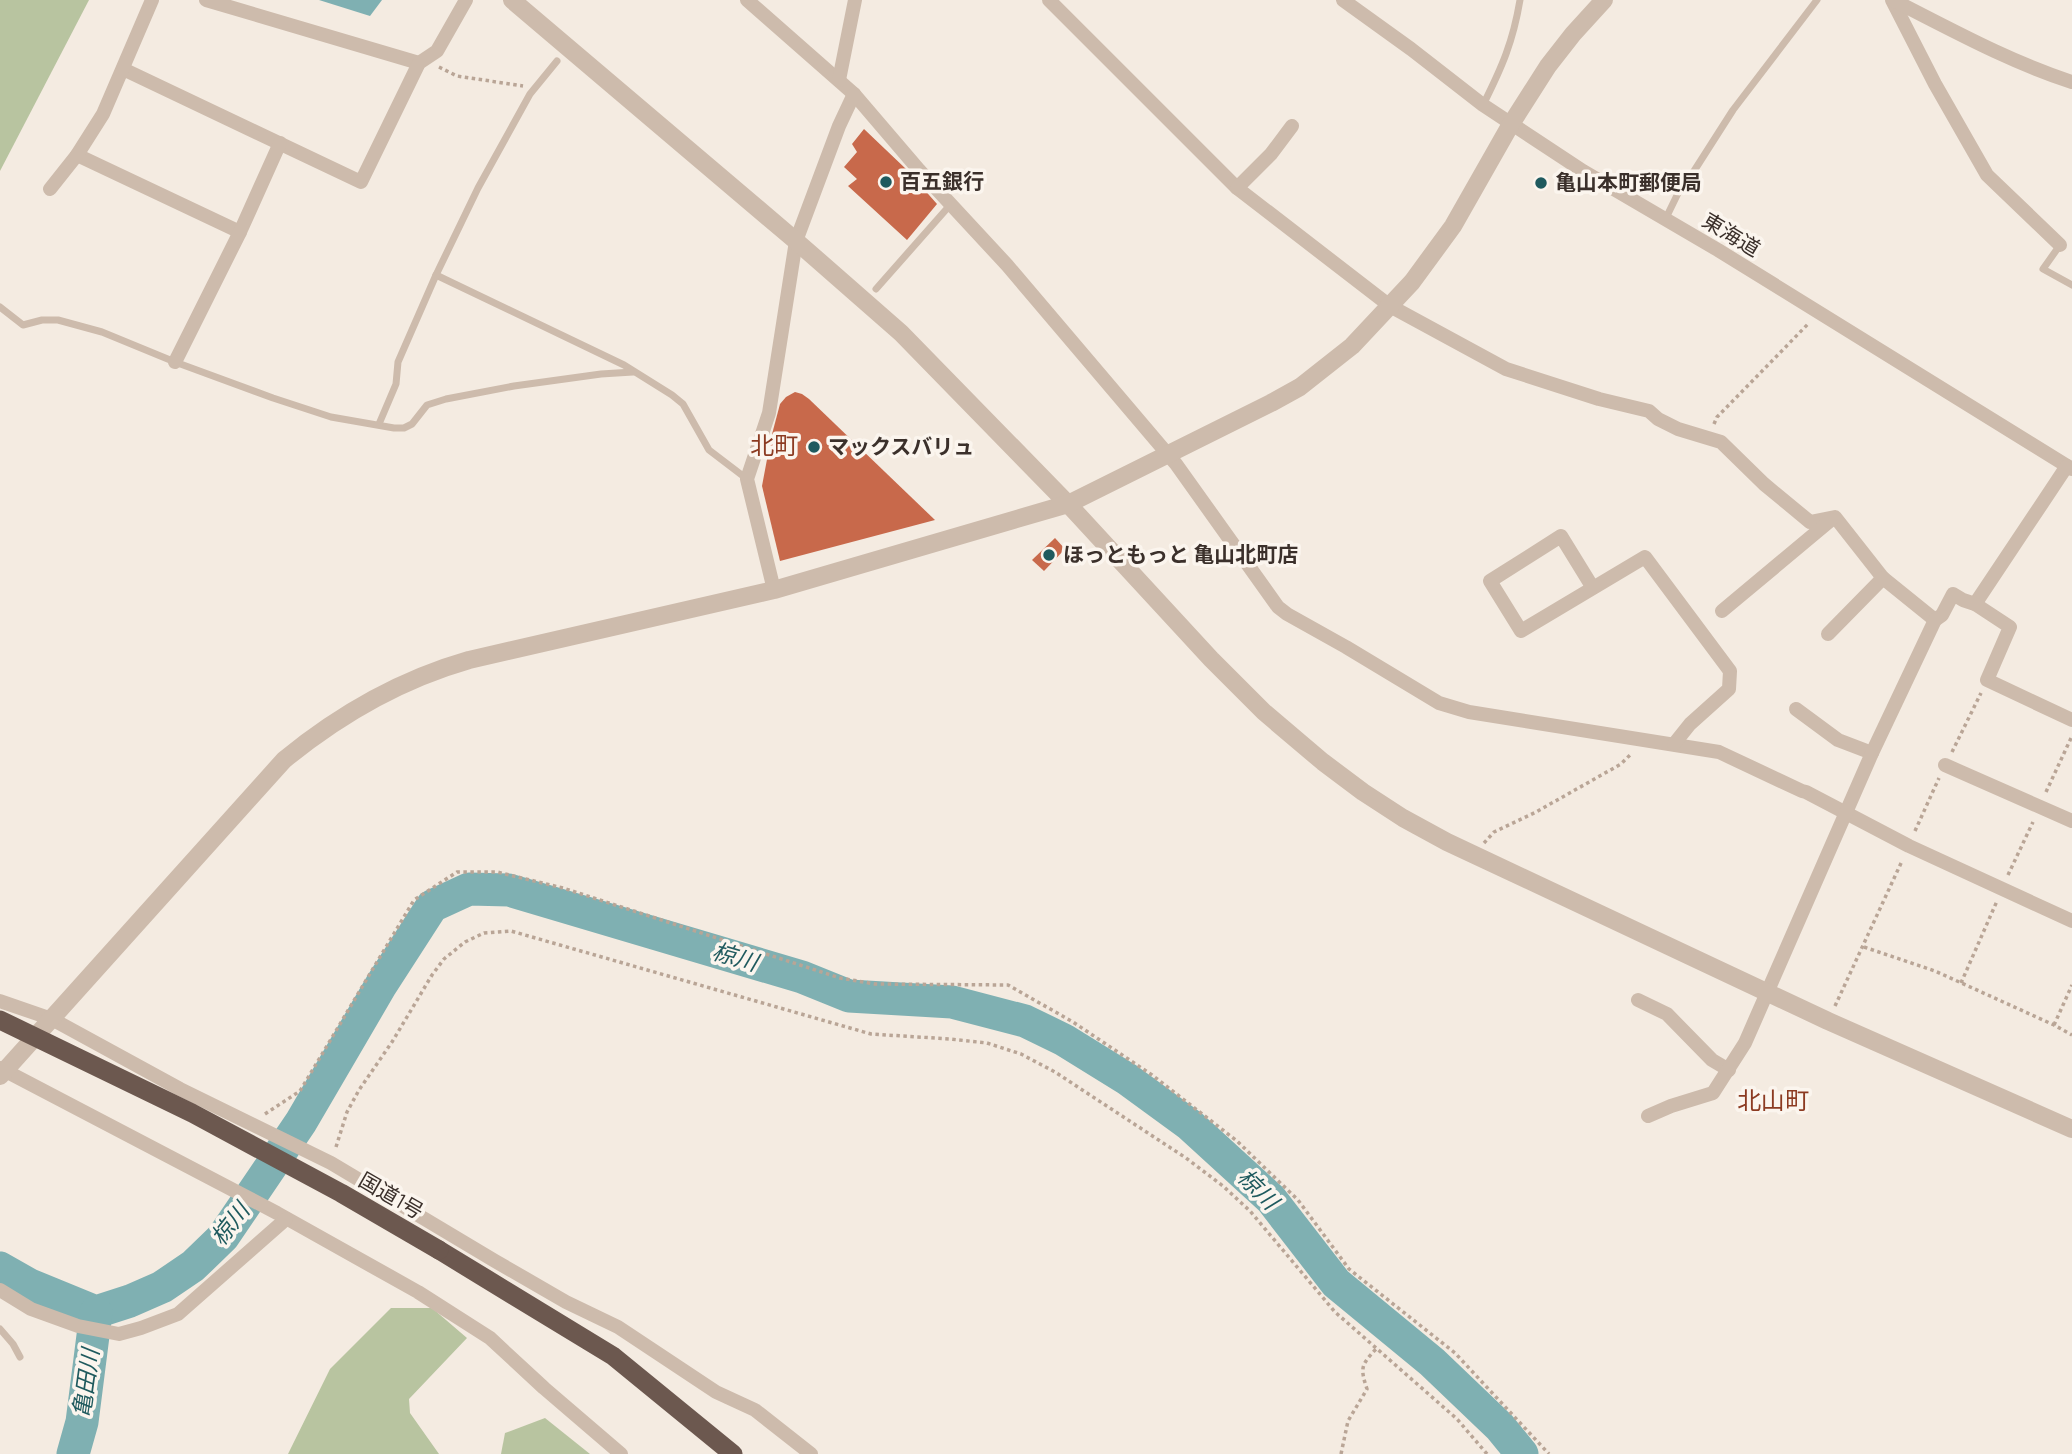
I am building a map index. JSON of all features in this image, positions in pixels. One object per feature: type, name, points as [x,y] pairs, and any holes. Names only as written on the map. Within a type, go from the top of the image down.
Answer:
[{"type":"highway","name":"国道1号","points":[[0,1020],[192,1112],[341,1193],[439,1251],[613,1356],[733,1454]]},
{"type":"street","points":[[50,189],[103,114],[152,0]]},
{"type":"street","points":[[206,0],[422,61]]},
{"type":"street","points":[[123,69],[361,182],[422,61],[437,51],[466,0]]},
{"type":"street","points":[[512,0],[796,241],[901,334],[1068,504],[1211,659],[1264,712],[1363,792],[1403,818],[1473,855],[1828,1021],[2072,1129]]},
{"type":"street","points":[[747,0],[855,94],[1016,275],[1167,454],[1278,607],[1287,614],[1439,703],[1469,712],[1719,752],[1806,792],[1909,846],[2072,921]]},
{"type":"street","points":[[839,80],[855,0]]},
{"type":"street","points":[[1049,0],[1237,188],[1390,306],[1506,369],[1599,399],[1649,411],[1669,425],[1721,442],[1764,484],[1810,522],[1835,517]]},
{"type":"street","name":"東海道","points":[[1343,0],[1483,106],[1583,171],[1718,250],[2069,468]]},
{"type":"street","points":[[621,1454],[490,1338],[418,1292],[233,1190],[2,1072],[284,760],[316,734],[362,704],[426,674],[456,664],[774,590],[1068,504],[1220,430],[1300,387],[1352,346],[1434,254],[1548,66],[1604,0]]},
{"type":"street","points":[[1893,0],[1992,50],[2072,82]]},
{"type":"street","points":[[1893,0],[1935,85],[1987,175],[2060,245]]},
{"type":"street","points":[[774,590],[747,479],[769,413],[796,241],[839,126],[855,94]]},
{"type":"street","points":[[1237,188],[1271,154],[1292,127]]},
{"type":"street","points":[[175,362],[240,232],[280,143]]},
{"type":"street","points":[[76,155],[240,232]]},
{"type":"street","points":[[1975,604],[2069,468]]},
{"type":"street","points":[[1835,517],[1883,579],[1935,620]]},
{"type":"street","points":[[1722,611],[1835,517]]},
{"type":"street","points":[[1593,588],[1561,536],[1490,581],[1521,631],[1645,557],[1730,671],[1729,690],[1690,724],[1674,744]]},
{"type":"street","points":[[1828,634],[1883,579]]},
{"type":"street","points":[[1648,1115],[1713,1093],[1745,1043],[1871,753],[1935,620],[1942,615],[1953,594],[1975,604],[2010,627],[1987,680],[2072,720]]},
{"type":"street","points":[[1796,709],[1838,740],[1871,753]]},
{"type":"street","points":[[1945,765],[2072,821]]},
{"type":"street","points":[[1638,1000],[1667,1014],[1712,1060],[1729,1070]]},
{"type":"street","points":[[0,1001],[52,1019],[180,1089],[331,1163],[566,1302],[618,1327],[716,1392],[755,1410],[802,1451]]},
{"type":"street","points":[[0,1290],[31,1309],[78,1326],[119,1334],[178,1314],[282,1216]]},
{"type":"lane","points":[[1483,106],[1504,62],[1520,0]]},
{"type":"lane","points":[[1665,220],[1682,185],[1733,110],[1817,0]]},
{"type":"lane","points":[[379,424],[396,384],[398,362],[478,188],[530,94],[557,61]]},
{"type":"lane","points":[[876,289],[951,204]]},
{"type":"lane","points":[[2060,245],[2043,269],[2072,285]]},
{"type":"lane","points":[[436,275],[624,365],[672,395],[683,404],[709,450],[747,479]]},
{"type":"lane","points":[[0,307],[23,325],[42,320],[58,320],[102,332],[273,398],[331,417],[394,428],[404,428],[412,424],[427,404],[446,399],[526,384],[633,372]]},
{"type":"lane","points":[[0,1329],[20,1357]]},
{"type":"path","points":[[422,61],[457,76],[536,87]]},
{"type":"path","points":[[1708,439],[1717,417],[1819,313]]},
{"type":"path","points":[[1473,855],[1494,831],[1621,764],[1647,740]]},
{"type":"path","points":[[1828,1021],[1909,846]]},
{"type":"path","points":[[252,1123],[300,1091],[414,900],[457,872],[497,872],[563,888],[840,978],[875,984],[1008,985],[1073,1022],[1152,1075],[1237,1140],[1298,1200],[1349,1269],[1455,1353],[1549,1454]]},
{"type":"path","points":[[1961,982],[2001,889]]},
{"type":"path","points":[[331,1163],[347,1112],[432,975],[444,959],[465,942],[484,933],[511,931],[871,1034],[987,1043],[1021,1054],[1066,1080],[1186,1158],[1223,1186],[1250,1211],[1335,1312],[1457,1419],[1487,1454]]},
{"type":"path","points":[[1864,947],[1936,971],[2072,1035]]},
{"type":"path","points":[[2054,1025],[2072,985]]},
{"type":"path","points":[[1341,1454],[1349,1421],[1367,1389],[1362,1375],[1364,1362],[1376,1349]]},
{"type":"green space","points":[[0,0],[89,0],[0,171]]},
{"type":"green space","points":[[391,1308],[432,1308],[467,1338],[409,1399],[410,1413],[439,1454],[288,1454],[330,1369]]},
{"type":"green space","points":[[545,1418],[590,1454],[501,1454],[505,1433]]},
{"type":"water","points":[[319,0],[382,0],[370,16]]},
{"type":"building","name":"百五銀行","points":[[864,129],[906,169],[937,204],[907,240],[848,186],[857,179],[844,167],[857,152],[852,144]]},
{"type":"building","name":"マックスバリュ","points":[[795,392],[809,399],[935,520],[780,561],[762,486],[780,404]]},
{"type":"building","name":"ほっともっと 亀山北町店","points":[[1055,538],[1065,549],[1044,571],[1032,560]]},
{"type":"waterway","name":"椋川","points":[[0,1268],[30,1285],[96,1312],[162,1287],[193,1266],[223,1237],[301,1122],[381,985],[432,906],[469,889],[509,890],[802,977],[849,996],[952,1002],[1025,1021],[1064,1040],[1127,1079],[1190,1125],[1271,1199],[1336,1283],[1432,1362],[1500,1427],[1522,1454]]},
{"type":"waterway","name":"亀田川","points":[[73,1454],[82,1422],[96,1312]]},
{"type":"place","name":"百五銀行","points":[[886,182]]},
{"type":"place","name":"亀山本町郵便局","points":[[1541,183]]},
{"type":"place","name":"マックスバリュ","points":[[814,447]]},
{"type":"place","name":"ほっともっと 亀山北町店","points":[[1049,555]]},
{"type":"district","name":"北町","points":[[774,446]]},
{"type":"district","name":"北山町","points":[[1773,1101]]}]
